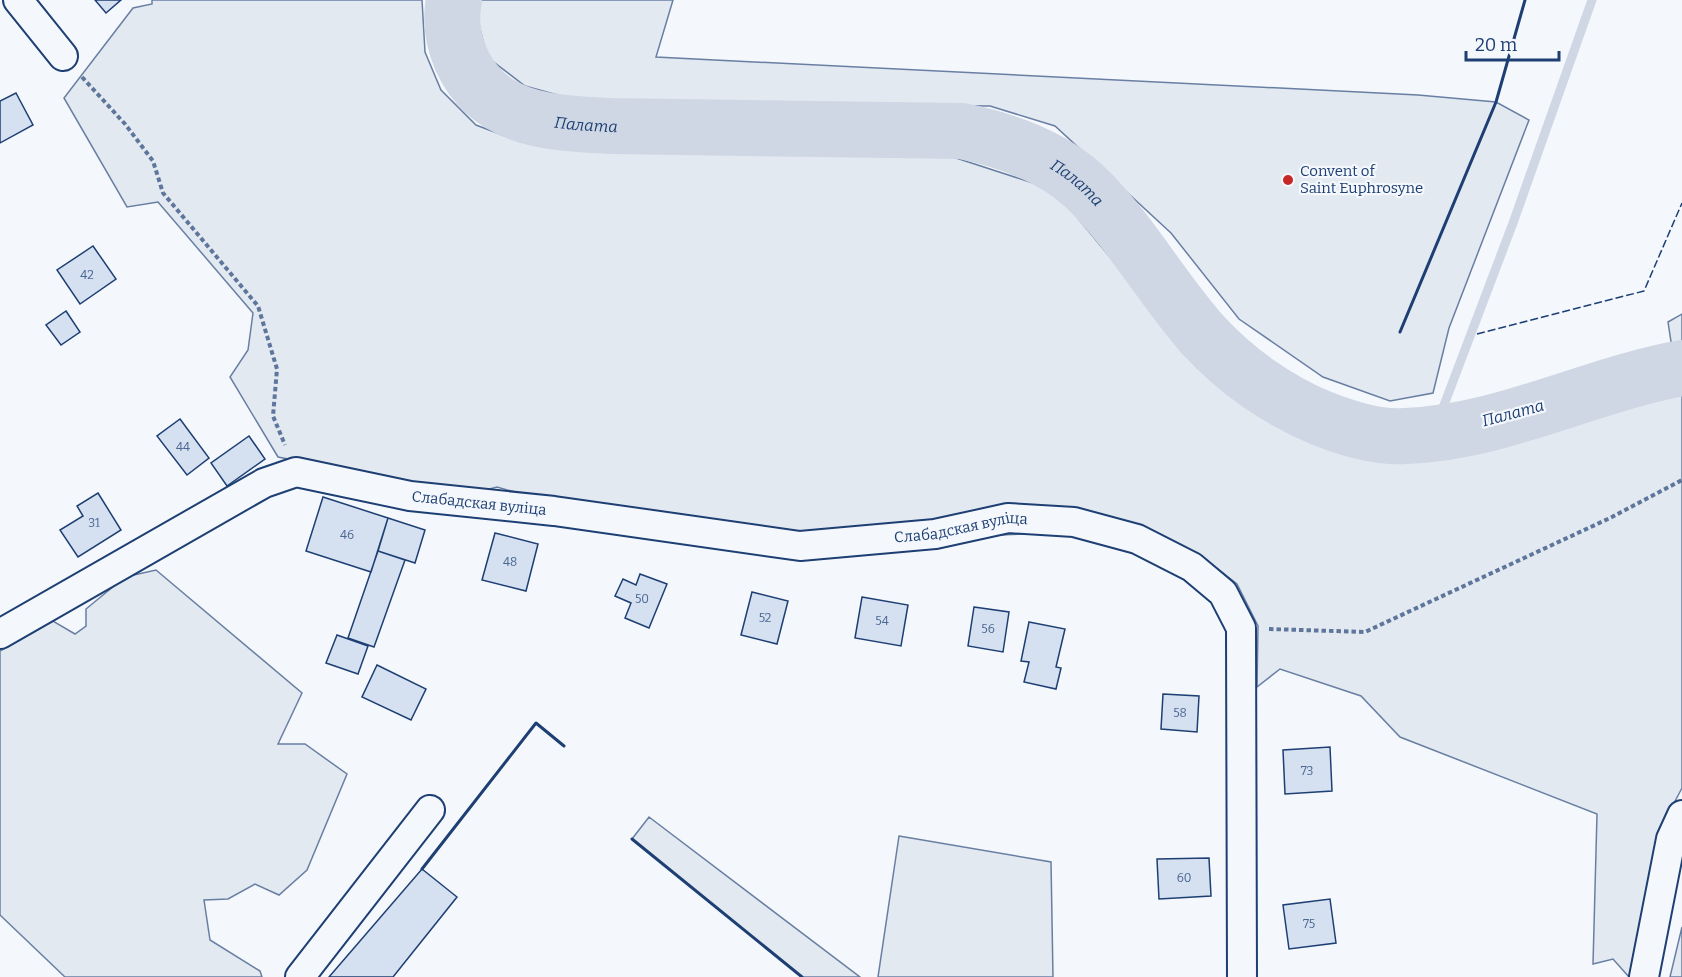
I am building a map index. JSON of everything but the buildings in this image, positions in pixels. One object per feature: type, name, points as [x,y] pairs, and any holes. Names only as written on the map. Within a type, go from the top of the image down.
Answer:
[{"type":"street","points":[[18,0],[63,56]]},
{"type":"street","points":[[0,634],[264,483],[296,472]]},
{"type":"street","name":"Слабадская вуліца","points":[[296,472],[411,496],[554,511],[800,546],[935,534],[1008,518],[1074,522],[1137,539],[1192,567],[1223,593],[1241,628],[1242,977]]},
{"type":"street","points":[[300,977],[430,810]]},
{"type":"street","points":[[1644,977],[1671,839],[1682,814]]},
{"type":"path","points":[[63,56],[125,124],[153,161],[163,193],[258,306],[277,369],[273,416],[296,472]]},
{"type":"path","points":[[1241,628],[1365,632],[1610,518],[1682,480]]},
{"type":"shaded area","points":[[152,0],[422,0],[425,52],[441,90],[476,125],[521,142],[625,142],[953,157],[1039,185],[1068,206],[1118,267],[1182,352],[1218,384],[1255,412],[1295,432],[1337,448],[1415,459],[1493,440],[1592,409],[1682,393],[1682,788],[1657,835],[1629,977],[1613,959],[1593,964],[1597,814],[1400,737],[1361,696],[1280,669],[1257,687],[1258,626],[1237,584],[1201,556],[1141,528],[1001,535],[934,544],[799,538],[525,495],[497,487],[478,492],[418,485],[278,457],[230,377],[248,350],[253,313],[158,202],[127,207],[64,98],[133,8],[152,4]]},
{"type":"shaded area","name":"Convent of Saint Euphrosyne","points":[[478,0],[673,0],[656,57],[1418,95],[1496,102],[1529,120],[1449,328],[1433,393],[1390,401],[1323,377],[1239,319],[1171,233],[1055,126],[990,106],[583,102],[525,86],[487,57],[476,13]]},
{"type":"shaded area","points":[[1682,314],[1682,346],[1672,348],[1668,322]]},
{"type":"shaded area","points":[[156,570],[302,693],[278,744],[305,744],[347,774],[307,870],[279,895],[255,884],[228,899],[204,900],[210,940],[260,971],[262,977],[65,977],[0,915],[0,651],[53,621],[75,634],[86,626],[86,609],[125,577]]},
{"type":"shaded area","points":[[649,817],[860,977],[802,977],[632,839]]},
{"type":"shaded area","points":[[899,836],[1051,862],[1053,977],[878,977]]},
{"type":"shaded area","points":[[1682,927],[1682,977],[1670,977]]},
{"type":"waterway","name":"Палата","points":[[454,0],[452,15],[454,37],[461,59],[473,80],[505,107],[524,115],[566,123],[611,126],[962,131],[1011,144],[1042,157],[1071,175],[1101,203],[1173,298],[1215,348],[1243,372],[1288,402],[1351,429],[1395,436],[1440,433],[1510,418],[1613,385],[1682,368]]},
{"type":"waterway","points":[[1433,434],[1513,223],[1592,0]]},
{"type":"fence","points":[[1477,334],[1644,291],[1682,203]]},
{"type":"wall","points":[[1400,332],[1496,102],[1525,0]]},
{"type":"wall","points":[[422,869],[536,723],[564,746]]},
{"type":"wall","points":[[632,839],[802,977]]},
{"type":"place","name":"Convent of Saint Euphrosyne","points":[[1288,180]]}]
